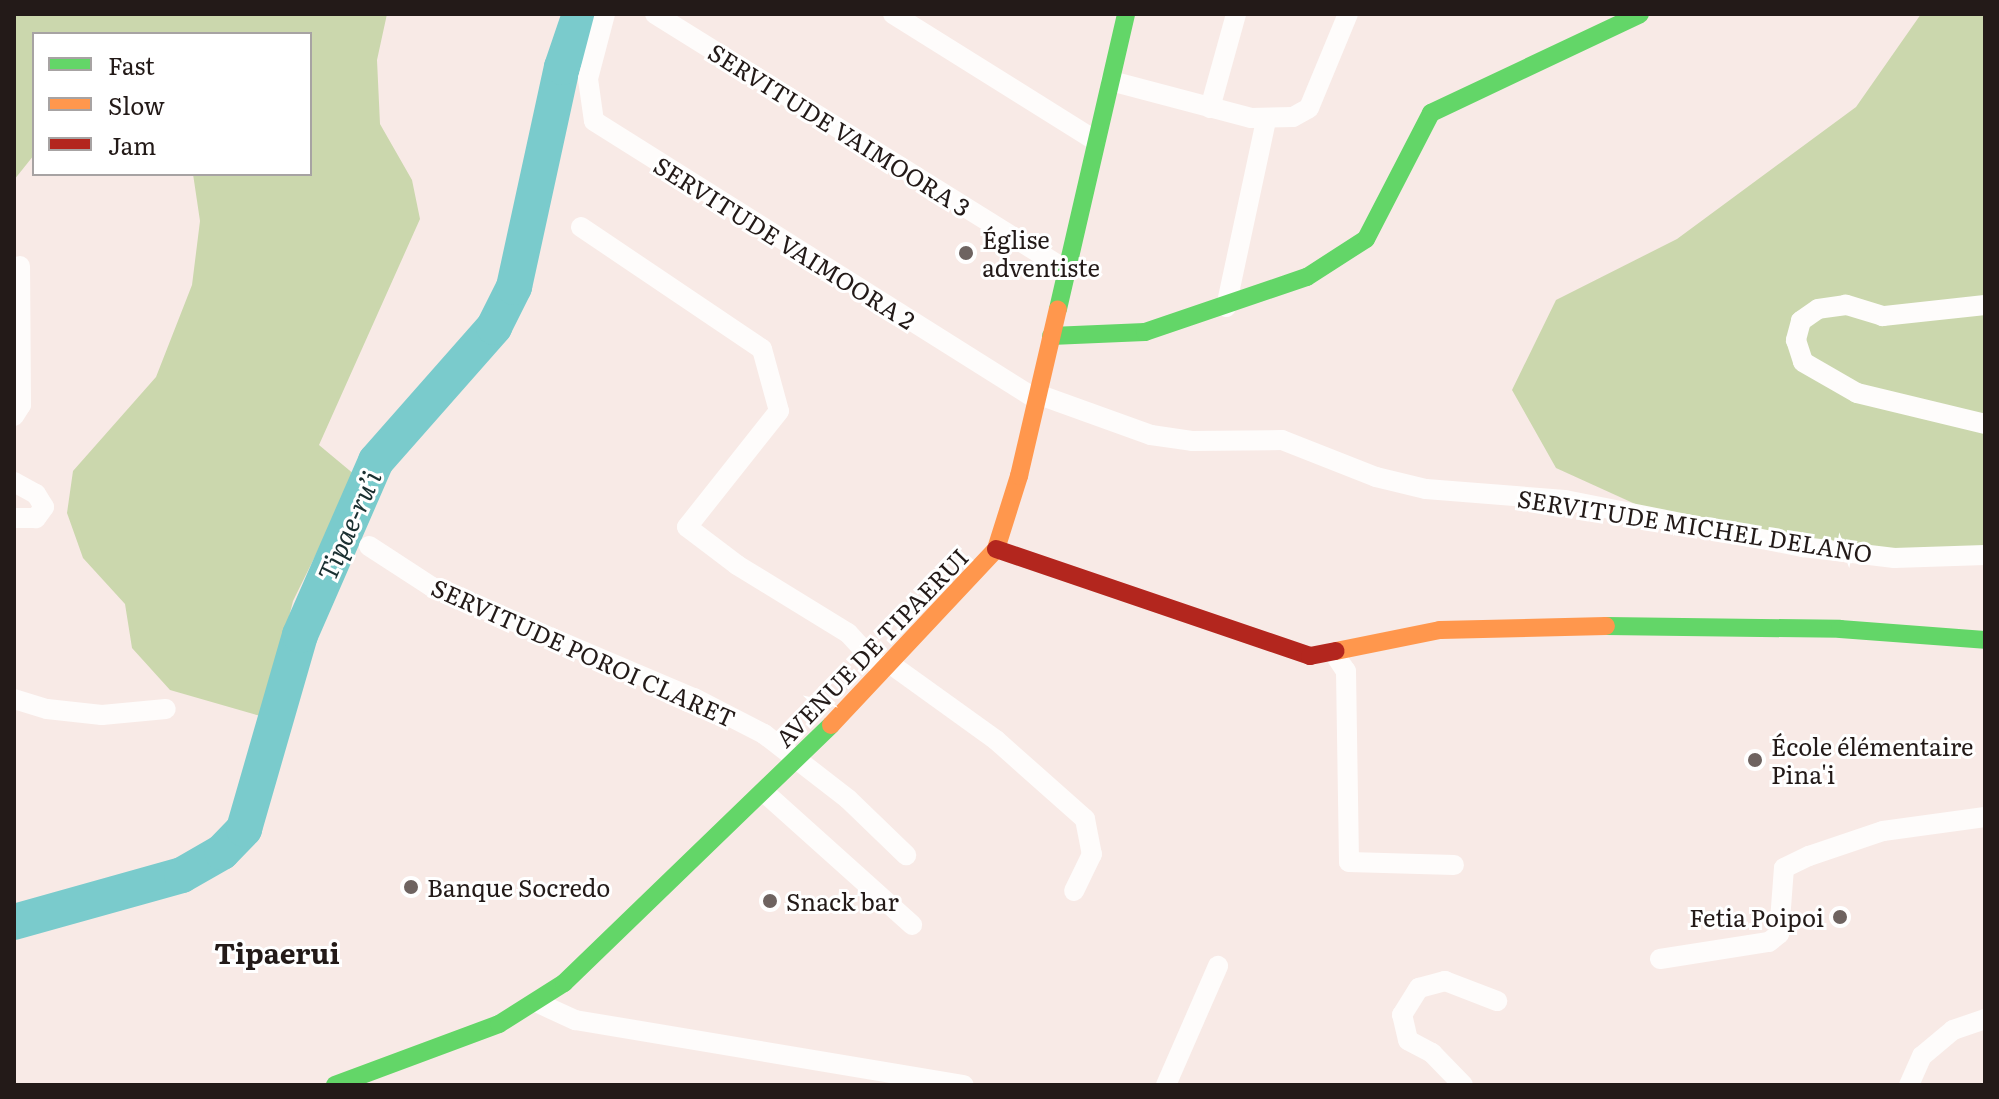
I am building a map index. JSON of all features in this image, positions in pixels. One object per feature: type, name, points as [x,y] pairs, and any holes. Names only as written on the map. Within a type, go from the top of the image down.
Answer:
[{"type":"street","name":"SERVITUDE VAIMOORA 2","points":[[605,14],[588,79],[594,121],[1037,396]]},
{"type":"street","name":"SERVITUDE VAIMOORA 3","points":[[655,14],[1066,270]]},
{"type":"street","points":[[893,14],[1096,141]]},
{"type":"street","name":"AVENUE DE TIPAERUI","points":[[335,1085],[499,1024],[538,1003],[594,957],[797,761],[996,549],[1037,396],[1126,14]]},
{"type":"street","points":[[1210,108],[1236,14]]},
{"type":"street","points":[[1111,81],[1266,120],[1293,117],[1309,108],[1348,14]]},
{"type":"street","points":[[1051,336],[1145,332],[1307,277],[1366,239],[1431,113],[1640,14]]},
{"type":"street","points":[[1226,307],[1266,120]]},
{"type":"street","points":[[581,227],[759,346],[771,371],[781,405],[776,417],[687,527],[737,565],[848,633],[885,666],[996,740],[1085,819],[1092,854],[1074,891]]},
{"type":"street","points":[[14,416],[21,405],[20,266]]},
{"type":"street","points":[[1985,305],[1883,316],[1846,305],[1818,309],[1801,321],[1796,340],[1803,362],[1857,393],[1985,424]]},
{"type":"street","name":"SERVITUDE MICHEL DELANO","points":[[1037,396],[1151,435],[1192,441],[1282,440],[1376,477],[1426,489],[1565,500],[1803,547],[1894,558],[1985,555]]},
{"type":"street","points":[[14,482],[36,494],[44,507],[36,518],[14,518]]},
{"type":"street","name":"SERVITUDE POROI CLARET","points":[[369,546],[432,587],[694,698],[764,734],[848,799],[906,855]]},
{"type":"street","points":[[996,549],[1310,656],[1440,630],[1545,625],[1840,629],[1985,640]]},
{"type":"street","points":[[1333,652],[1346,671],[1349,862],[1454,865]]},
{"type":"street","points":[[14,699],[47,709],[102,715],[166,709]]},
{"type":"street","points":[[764,792],[912,925]]},
{"type":"street","points":[[1660,959],[1769,942],[1779,934],[1784,868],[1809,856],[1883,831],[1985,817]]},
{"type":"street","points":[[1166,1085],[1218,966]]},
{"type":"street","points":[[1463,1085],[1432,1053],[1408,1040],[1402,1015],[1419,988],[1445,981],[1497,1001]]},
{"type":"street","points":[[538,1003],[575,1020],[964,1085]]},
{"type":"street","points":[[1909,1085],[1922,1056],[1953,1030],[1985,1019]]},
{"type":"green space","points":[[14,14],[387,14],[377,60],[380,124],[412,180],[420,219],[319,445],[355,475],[293,601],[264,717],[170,690],[132,648],[125,604],[83,558],[67,513],[73,471],[156,377],[192,285],[200,221],[193,176],[312,176],[312,32],[32,32],[32,158],[14,180]]},
{"type":"green space","points":[[1921,14],[1985,14],[1985,556],[1699,533],[1556,468],[1512,390],[1556,300],[1677,239],[1856,107]]},
{"type":"waterway","name":"Tipae-ru’i","points":[[14,922],[182,875],[222,852],[244,829],[300,635],[376,461],[494,327],[514,287],[562,67],[580,14]]},
{"type":"traffic: fast","points":[[1058,309],[1126,14]]},
{"type":"traffic: fast","points":[[1051,336],[1145,332],[1307,277],[1366,239],[1431,113],[1640,14]]},
{"type":"traffic: fast","points":[[1606,626],[1840,629],[1985,640]]},
{"type":"traffic: fast","points":[[335,1085],[499,1024],[564,983],[831,725]]},
{"type":"traffic: slow","points":[[831,725],[996,549],[1019,476],[1058,309]]},
{"type":"traffic: slow","points":[[1336,651],[1440,630],[1606,626]]},
{"type":"traffic: jam","points":[[996,549],[1310,656],[1336,651]]},
{"type":"place","name":"Église adventiste","points":[[966,253]]},
{"type":"place","name":"École élémentaire Pina'i","points":[[1755,760]]},
{"type":"place","name":"Banque Socredo","points":[[411,887]]},
{"type":"place","name":"Snack bar","points":[[770,901]]},
{"type":"place","name":"Fetia Poipoi","points":[[1840,917]]},
{"type":"district","name":"Tipaerui","points":[[277,952]]}]
